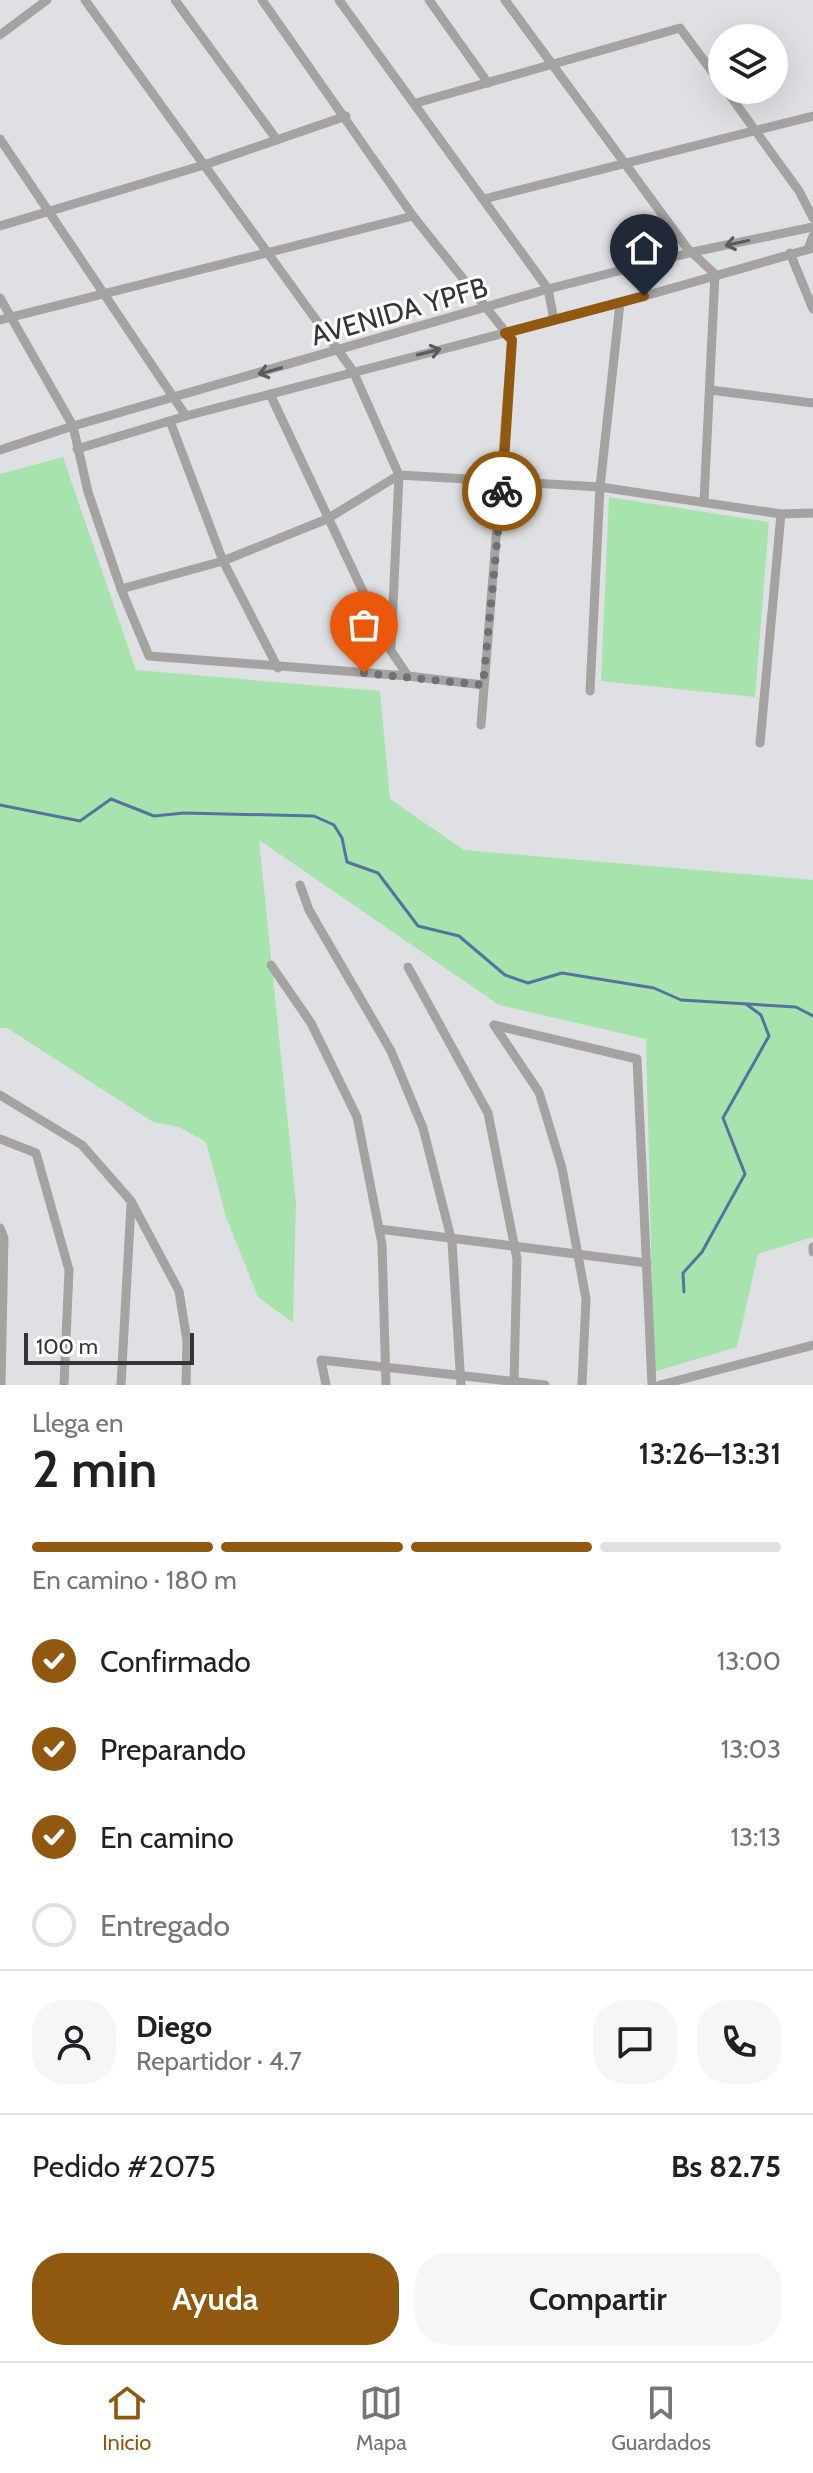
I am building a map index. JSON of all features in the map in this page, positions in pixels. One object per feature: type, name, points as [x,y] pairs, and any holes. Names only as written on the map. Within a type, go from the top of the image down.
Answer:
[{"type":"street","points":[[0,35],[47,0]]},
{"type":"street","points":[[85,0],[353,371],[399,475],[391,651]]},
{"type":"street","points":[[175,0],[277,140]]},
{"type":"street","points":[[262,0],[413,216],[512,340],[503,483],[481,725]]},
{"type":"street","points":[[339,0],[548,289],[554,320]]},
{"type":"street","points":[[429,0],[488,83]]},
{"type":"street","points":[[505,0],[693,252],[715,274],[704,501]]},
{"type":"street","points":[[416,103],[680,28],[708,66]]},
{"type":"street","points":[[736,104],[799,191],[813,218]]},
{"type":"street","points":[[0,226],[204,165],[346,116]]},
{"type":"street","points":[[484,199],[813,116]]},
{"type":"street","points":[[0,139],[186,416]]},
{"type":"street","points":[[0,320],[413,216]]},
{"type":"street","name":"AVENIDA YPFB","points":[[0,450],[73,426],[548,289],[693,252],[813,227]]},
{"type":"street","points":[[810,249],[813,236]]},
{"type":"street","name":"AVENIDA YPFB","points":[[77,449],[186,416],[620,303],[810,249]]},
{"type":"street","points":[[790,253],[813,309]]},
{"type":"street","points":[[0,298],[73,426],[77,449],[121,589],[149,656],[408,676],[483,685]]},
{"type":"street","points":[[590,691],[600,487],[620,303]]},
{"type":"street","points":[[710,390],[813,403]]},
{"type":"street","points":[[270,394],[391,651],[408,676]]},
{"type":"street","points":[[170,421],[223,561],[278,668]]},
{"type":"street","points":[[121,589],[223,561],[327,519],[399,475],[600,487],[781,514],[813,513]]},
{"type":"street","points":[[760,743],[781,514]]},
{"type":"street","points":[[300,885],[309,910],[391,1051],[423,1128],[452,1239],[461,1380]]},
{"type":"street","points":[[271,965],[311,1023],[357,1117],[379,1229],[386,1385]]},
{"type":"street","points":[[408,967],[488,1113],[514,1247],[514,1381]]},
{"type":"street","points":[[582,1385],[586,1299],[562,1168],[539,1092],[494,1025],[637,1059],[652,1385]]},
{"type":"street","points":[[0,1095],[82,1145],[131,1201],[179,1291],[187,1341],[186,1385]]},
{"type":"street","points":[[0,1139],[36,1153],[69,1270],[64,1385]]},
{"type":"street","points":[[121,1385],[131,1201]]},
{"type":"street","points":[[0,1228],[4,1238],[1,1385]]},
{"type":"street","points":[[379,1229],[647,1263]]},
{"type":"street","points":[[660,1385],[813,1345]]},
{"type":"street","points":[[326,1385],[321,1360],[461,1380],[543,1385]]},
{"type":"green space","points":[[63,457],[136,670],[380,691],[390,799],[464,850],[813,880],[813,1237],[758,1254],[737,1347],[654,1372],[646,1039],[499,1005],[259,840],[296,1203],[293,1323],[258,1297],[226,1217],[206,1142],[179,1127],[153,1122],[7,1028],[0,1028],[0,474]]},
{"type":"green space","points":[[609,497],[769,522],[755,697],[601,681]]},
{"type":"waterway","points":[[0,805],[80,821],[111,799],[154,816],[184,813],[314,816],[334,825],[342,838],[347,862],[378,873],[418,926],[459,936],[505,975],[528,983],[562,973],[654,988],[681,1000],[796,1007],[813,1016]]},
{"type":"waterway","points":[[684,1292],[683,1273],[702,1252],[745,1174],[723,1118],[769,1036],[761,1015],[746,1004]]},
{"type":"way so far","points":[[364,673],[483,685],[502,491]]},
{"type":"route","points":[[502,491],[512,340],[505,333],[644,296]]}]
